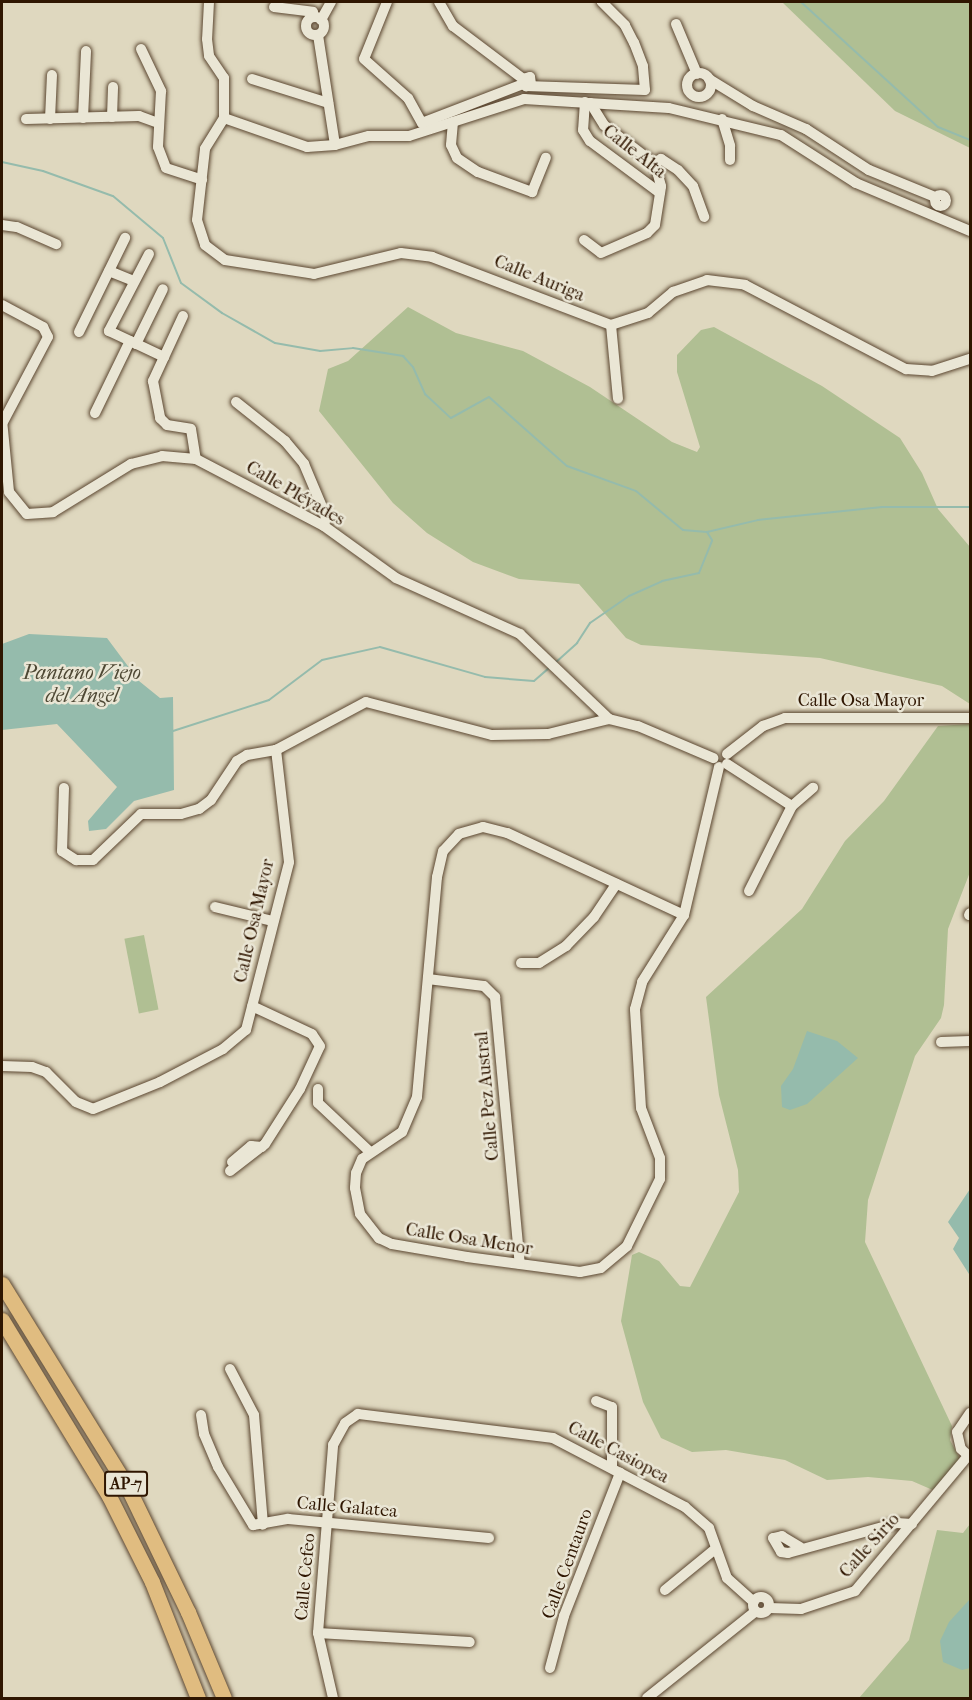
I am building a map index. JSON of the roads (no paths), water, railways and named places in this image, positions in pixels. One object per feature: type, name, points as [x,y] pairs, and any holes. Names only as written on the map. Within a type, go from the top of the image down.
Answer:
[{"type":"highway","name":"AP-7","points":[[2,1284],[128,1488],[188,1612],[225,1698]]},
{"type":"highway","name":"AP-7","points":[[2,1320],[109,1496],[152,1582],[198,1698]]},
{"type":"street","points":[[209,2],[207,39],[209,56],[224,78],[224,118],[307,147],[335,145],[369,136],[409,136],[527,98],[695,113],[780,135],[856,183],[970,231]]},
{"type":"street","points":[[331,2],[306,28],[318,35],[335,145]]},
{"type":"street","points":[[387,2],[364,59],[408,98],[422,123],[526,84],[645,90],[643,66],[634,43],[625,26],[602,2]]},
{"type":"street","points":[[439,2],[453,26],[526,84],[527,98]]},
{"type":"street","points":[[274,7],[313,12],[317,19]]},
{"type":"street","points":[[676,24],[697,74],[753,106],[806,129],[869,170],[934,197]]},
{"type":"street","points":[[141,49],[161,91],[158,147],[166,168],[202,180]]},
{"type":"street","points":[[83,118],[86,51]]},
{"type":"street","points":[[695,113],[697,96],[687,83],[697,74]]},
{"type":"street","points":[[50,119],[52,75]]},
{"type":"street","points":[[697,96],[711,88],[709,79]]},
{"type":"street","points":[[252,80],[328,103]]},
{"type":"street","points":[[112,117],[113,87]]},
{"type":"street","points":[[584,240],[601,253],[647,233],[655,225],[660,194],[655,164],[604,125],[588,102]]},
{"type":"street","name":"Calle Alta","points":[[588,102],[583,130],[590,141],[660,194]]},
{"type":"street","points":[[26,119],[139,116],[158,123]]},
{"type":"street","name":"Calle Auriga","points":[[224,118],[205,149],[197,220],[205,245],[225,260],[314,274],[401,253],[432,257],[611,325]]},
{"type":"street","points":[[722,119],[730,146],[730,160]]},
{"type":"street","points":[[453,122],[451,145],[457,158],[478,172],[532,192],[546,158]]},
{"type":"street","points":[[655,164],[661,159],[678,170],[693,186],[704,217]]},
{"type":"street","points":[[2,225],[16,227],[56,244]]},
{"type":"street","points":[[79,332],[125,238]]},
{"type":"street","points":[[149,254],[109,331],[164,357]]},
{"type":"street","points":[[109,271],[135,281]]},
{"type":"street","points":[[618,399],[611,325],[648,313],[674,292],[707,280],[745,285],[906,369],[932,371],[970,359]]},
{"type":"street","points":[[95,413],[163,289]]},
{"type":"street","points":[[2,305],[43,327],[48,337],[2,421]]},
{"type":"street","points":[[183,316],[153,381],[160,418],[167,425],[191,429],[196,459]]},
{"type":"street","points":[[236,402],[285,441],[304,464],[326,516],[324,526]]},
{"type":"street","name":"Calle Pléyades","points":[[2,421],[9,492],[27,514],[53,512],[131,464],[162,456],[196,459],[324,526],[396,578],[520,634],[609,719]]},
{"type":"street","points":[[64,788],[62,851],[76,860],[93,860],[141,814],[181,814],[199,809],[211,800],[237,761],[247,755],[276,750],[366,702],[492,735],[548,734],[609,719],[638,726],[722,761],[792,806]]},
{"type":"street","name":"Calle Osa Mayor","points":[[722,761],[763,726],[785,718],[970,718]]},
{"type":"street","name":"Calle Osa Mayor","points":[[2,1066],[32,1067],[46,1072],[76,1102],[93,1109],[160,1082],[224,1049],[246,1030],[289,862],[276,750]]},
{"type":"street","name":"Calle Osa Menor","points":[[370,1152],[362,1159],[355,1188],[360,1214],[380,1238],[392,1244],[580,1272],[601,1269],[627,1246],[647,1210],[660,1179],[660,1158],[641,1108],[635,1009],[642,982],[684,915],[722,761]]},
{"type":"street","points":[[749,891],[792,806],[813,788]]},
{"type":"street","points":[[318,1089],[318,1102],[370,1152],[402,1132],[417,1097],[437,877],[443,851],[459,834],[483,827],[507,833],[684,915]]},
{"type":"street","points":[[521,963],[539,963],[566,946],[594,917],[616,884]]},
{"type":"street","points":[[215,907],[273,921]]},
{"type":"street","name":"Calle Pez Austral","points":[[428,979],[484,986],[495,997],[520,1264]]},
{"type":"street","points":[[231,1170],[262,1148],[300,1089],[320,1046],[312,1034],[252,1006]]},
{"type":"street","points":[[941,1042],[970,1041]]},
{"type":"street","points":[[201,1415],[204,1434],[241,1510],[253,1526],[263,1526],[254,1415],[230,1369]]},
{"type":"street","points":[[596,1401],[612,1407],[616,1470]]},
{"type":"street","points":[[969,1456],[957,1441],[957,1432],[970,1413]]},
{"type":"street","name":"Calle Casiopea","points":[[345,1423],[358,1414],[387,1415],[553,1438],[685,1507],[709,1528],[714,1550],[727,1578],[754,1607]]},
{"type":"street","name":"Calle Cefeo","points":[[333,1698],[318,1633],[333,1445],[345,1423]]},
{"type":"street","name":"Calle Sirio","points":[[754,1607],[765,1612],[769,1608],[801,1609],[855,1591],[969,1456]]},
{"type":"street","name":"Calle Centauro","points":[[550,1668],[564,1616],[616,1470]]},
{"type":"street","name":"Calle Galatea","points":[[263,1526],[288,1518],[489,1538]]},
{"type":"street","points":[[800,1547],[897,1524],[912,1524]]},
{"type":"street","points":[[665,1590],[714,1550]]},
{"type":"street","points":[[646,1698],[754,1607]]},
{"type":"street","points":[[318,1633],[470,1642]]},
{"type":"water","name":"Pantano Viejo del Angel","points":[[29,634],[107,638],[139,681],[160,698],[173,697],[174,790],[134,801],[106,829],[89,831],[88,821],[117,787],[57,724],[2,730],[2,644]]},
{"type":"water","points":[[807,1031],[837,1041],[858,1058],[807,1104],[790,1110],[782,1107],[781,1086],[793,1069]]},
{"type":"water","points":[[970,1189],[969,1274],[953,1249],[959,1238],[948,1222]]},
{"type":"water","points":[[970,1599],[970,1668],[962,1670],[943,1662],[940,1641],[949,1622]]},
{"type":"waterway","points":[[801,2],[938,127],[970,140]]},
{"type":"waterway","points":[[2,162],[43,171],[113,196],[163,238],[181,283],[222,313],[275,343],[320,351],[353,348],[403,356],[413,367],[425,394],[451,418],[489,397],[567,466],[636,491],[683,530],[707,532],[758,520],[882,507],[970,507]]},
{"type":"waterway","points":[[555,663],[577,643],[590,623],[629,596],[662,581],[699,573],[712,540],[707,532]]},
{"type":"waterway","points":[[173,731],[269,700],[322,660],[380,647],[485,677],[534,681],[549,668]]}]
